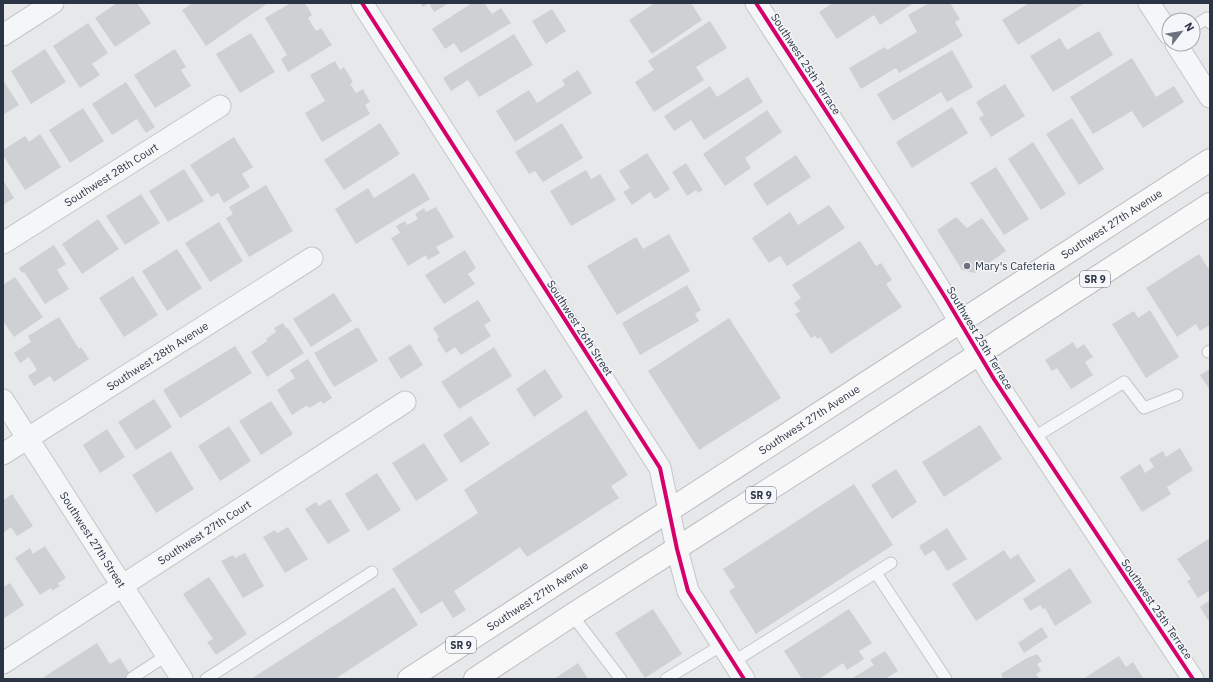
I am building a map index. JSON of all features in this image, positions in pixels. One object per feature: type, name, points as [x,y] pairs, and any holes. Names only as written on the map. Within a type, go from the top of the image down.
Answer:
[{"type":"highway","name":"Southwest 27th Avenue","points":[[413,678],[1210,160]]},
{"type":"highway","name":"SR 9","points":[[475,679],[1210,204]]},
{"type":"street","points":[[3,35],[53,3]]},
{"type":"street","name":"Southwest 26th Street","points":[[362,3],[660,468],[668,511],[688,591],[744,679]]},
{"type":"street","name":"Southwest 25th Terrace","points":[[756,3],[909,239],[994,379],[1193,679]]},
{"type":"street","points":[[1149,3],[1161,22]]},
{"type":"street","points":[[1181,52],[1210,97]]},
{"type":"street","name":"Southwest 28th Court","points":[[3,243],[220,106]]},
{"type":"street","name":"Southwest 28th Avenue","points":[[3,454],[312,258]]},
{"type":"street","name":"Southwest 27th Street","points":[[3,400],[182,679]]},
{"type":"street","name":"Southwest 27th Court","points":[[3,663],[405,402]]},
{"type":"lane","points":[[1201,22],[1207,18],[1210,23]]},
{"type":"lane","points":[[1033,438],[1124,382],[1144,408],[1177,395]]},
{"type":"lane","points":[[666,679],[728,654],[876,573],[891,562]]},
{"type":"lane","points":[[206,679],[372,572]]},
{"type":"lane","points":[[876,573],[946,679]]},
{"type":"lane","points":[[572,615],[621,679]]},
{"type":"lane","points":[[132,678],[167,655]]},
{"type":"building","points":[[117,3],[137,3],[151,23],[115,47],[95,18]]},
{"type":"building","points":[[193,3],[268,3],[206,46],[182,10]]},
{"type":"building","points":[[291,3],[305,3],[312,15],[308,18],[316,31],[321,28],[332,45],[288,72],[281,59],[287,55],[265,18]]},
{"type":"building","points":[[420,3],[429,3],[423,7]]},
{"type":"building","points":[[429,3],[449,3],[434,12]]},
{"type":"building","points":[[472,3],[484,3],[492,14],[501,8],[511,23],[461,53],[454,43],[445,49],[432,29]]},
{"type":"building","points":[[655,3],[691,3],[702,20],[652,54],[629,20]]},
{"type":"building","points":[[833,3],[914,3],[880,25],[874,15],[837,39],[819,12]]},
{"type":"building","points":[[929,3],[950,3],[960,19],[955,22],[963,36],[899,73],[896,68],[861,89],[849,68],[885,47],[887,50],[917,32],[908,15]]},
{"type":"building","points":[[1029,3],[1085,3],[1018,45],[1002,20]]},
{"type":"building","points":[[552,9],[566,31],[546,44],[532,21]]},
{"type":"building","points":[[710,21],[727,48],[696,67],[704,80],[654,112],[635,82],[654,70],[648,61]]},
{"type":"building","points":[[88,23],[108,53],[92,64],[100,75],[80,88],[53,46]]},
{"type":"building","points":[[1099,31],[1113,55],[1053,92],[1030,56],[1060,38],[1067,50]]},
{"type":"building","points":[[251,33],[275,72],[240,93],[216,54]]},
{"type":"building","points":[[514,34],[533,65],[479,97],[468,80],[451,91],[443,78]]},
{"type":"building","points":[[45,49],[66,82],[31,104],[11,71]]},
{"type":"building","points":[[175,49],[186,67],[181,70],[191,86],[155,108],[134,75]]},
{"type":"building","points":[[952,50],[973,87],[947,102],[941,92],[893,121],[877,94]]},
{"type":"building","points":[[1132,58],[1156,97],[1174,86],[1184,102],[1143,128],[1132,111],[1093,134],[1070,97]]},
{"type":"building","points":[[335,61],[340,70],[344,67],[353,82],[350,84],[356,93],[363,89],[370,102],[365,105],[370,114],[322,142],[305,113],[325,101],[310,75]]},
{"type":"building","points":[[578,70],[592,93],[515,142],[496,111],[529,90],[537,103],[565,85],[562,80]]},
{"type":"building","points":[[748,77],[763,102],[704,140],[691,120],[674,131],[664,116],[710,86],[717,97]]},
{"type":"building","points":[[3,80],[19,105],[3,115]]},
{"type":"building","points":[[126,82],[155,127],[146,133],[137,119],[112,135],[92,104]]},
{"type":"building","points":[[1005,84],[1025,116],[991,137],[979,118],[984,115],[976,102]]},
{"type":"building","points":[[952,107],[968,133],[912,168],[896,142]]},
{"type":"building","points":[[83,108],[104,141],[70,163],[49,130]]},
{"type":"building","points":[[767,110],[782,132],[745,158],[751,168],[725,186],[703,154]]},
{"type":"building","points":[[1072,118],[1104,169],[1079,185],[1046,134]]},
{"type":"building","points":[[380,123],[400,154],[344,190],[324,160]]},
{"type":"building","points":[[562,123],[583,158],[543,182],[535,171],[529,174],[515,152]]},
{"type":"building","points":[[40,134],[61,167],[25,190],[3,155],[3,150],[25,136],[29,142]]},
{"type":"building","points":[[234,137],[253,167],[242,174],[250,187],[224,203],[218,193],[211,197],[190,165]]},
{"type":"building","points":[[1033,142],[1066,194],[1041,210],[1008,159]]},
{"type":"building","points":[[647,153],[670,189],[655,199],[650,192],[632,205],[623,192],[630,188],[619,171]]},
{"type":"building","points":[[796,155],[811,177],[767,206],[753,184]]},
{"type":"building","points":[[686,163],[703,190],[698,193],[696,190],[687,196],[672,172]]},
{"type":"building","points":[[996,167],[1029,219],[1004,235],[970,183]]},
{"type":"building","points":[[184,169],[204,201],[168,222],[149,191]]},
{"type":"building","points":[[586,170],[591,179],[600,174],[616,200],[571,226],[550,191]]},
{"type":"building","points":[[414,173],[430,199],[356,244],[335,209],[368,188],[374,198]]},
{"type":"building","points":[[3,180],[14,198],[3,205]]},
{"type":"building","points":[[266,185],[293,231],[249,257],[226,218],[233,214],[229,207]]},
{"type":"building","points":[[141,194],[160,223],[125,245],[106,216]]},
{"type":"building","points":[[829,205],[845,228],[787,266],[780,256],[769,263],[752,238],[790,212],[798,225]]},
{"type":"building","points":[[436,207],[454,237],[436,247],[440,253],[428,260],[426,255],[408,266],[391,238],[400,233],[396,226],[405,221],[407,225],[418,219],[415,214],[424,208],[426,212]]},
{"type":"building","points":[[956,217],[967,228],[982,218],[1006,251],[975,273],[962,270],[937,230]]},
{"type":"building","points":[[98,219],[119,249],[82,274],[62,244]]},
{"type":"building","points":[[219,222],[243,261],[210,282],[185,243]]},
{"type":"building","points":[[669,234],[690,271],[617,315],[587,266],[636,237],[643,249]]},
{"type":"building","points":[[860,241],[876,266],[881,263],[892,280],[886,284],[902,307],[831,354],[820,337],[818,339],[815,336],[811,338],[795,314],[800,311],[794,303],[801,298],[792,285]]},
{"type":"building","points":[[54,245],[66,264],[57,270],[69,289],[45,304],[24,272],[22,273],[19,268]]},
{"type":"building","points":[[177,249],[202,288],[167,311],[142,271]]},
{"type":"building","points":[[465,250],[476,268],[468,274],[475,284],[444,304],[425,275]]},
{"type":"building","points":[[1199,254],[1210,271],[1210,325],[1200,331],[1196,324],[1177,337],[1146,288]]},
{"type":"building","points":[[133,276],[158,315],[124,337],[99,298]]},
{"type":"building","points":[[15,277],[43,317],[14,337],[3,321],[3,285]]},
{"type":"building","points":[[687,285],[701,310],[695,314],[699,321],[640,355],[622,323]]},
{"type":"building","points":[[334,293],[352,321],[311,347],[293,319]]},
{"type":"building","points":[[478,300],[491,321],[484,325],[491,336],[461,355],[455,347],[446,353],[437,339],[439,337],[433,328]]},
{"type":"building","points":[[1150,310],[1179,357],[1146,378],[1112,324],[1134,311],[1138,318]]},
{"type":"building","points":[[59,317],[79,349],[81,347],[89,359],[54,382],[50,376],[34,386],[28,376],[37,370],[29,357],[20,363],[14,353],[31,342],[28,336]]},
{"type":"building","points":[[729,318],[781,398],[699,450],[648,371]]},
{"type":"building","points":[[283,323],[287,329],[288,328],[304,353],[267,377],[251,352],[267,341],[266,339],[276,332],[274,328]]},
{"type":"building","points":[[358,327],[378,361],[334,387],[314,353]]},
{"type":"building","points":[[1073,342],[1077,349],[1084,344],[1093,357],[1085,362],[1093,375],[1071,389],[1057,368],[1052,371],[1045,360]]},
{"type":"building","points":[[410,344],[423,365],[401,379],[388,358]]},
{"type":"building","points":[[235,346],[252,373],[180,418],[163,390]]},
{"type":"building","points":[[494,347],[512,376],[459,409],[441,382]]},
{"type":"building","points":[[308,359],[332,398],[323,404],[321,401],[309,408],[307,405],[292,415],[277,390],[295,378],[290,370]]},
{"type":"building","points":[[545,369],[563,397],[534,417],[516,389]]},
{"type":"building","points":[[1210,369],[1210,390],[1200,375]]},
{"type":"building","points":[[154,399],[172,427],[136,450],[118,422]]},
{"type":"building","points":[[271,401],[293,434],[261,455],[239,421]]},
{"type":"building","points":[[586,410],[628,475],[611,486],[619,498],[527,557],[520,547],[454,591],[466,610],[453,618],[442,601],[421,614],[392,569],[478,513],[464,490]]},
{"type":"building","points":[[471,416],[490,444],[461,463],[443,435]]},
{"type":"building","points":[[980,425],[1002,459],[944,497],[922,462]]},
{"type":"building","points":[[229,426],[251,461],[220,481],[198,446]]},
{"type":"building","points":[[107,429],[125,457],[100,473],[83,445]]},
{"type":"building","points":[[424,443],[448,480],[416,501],[392,463]]},
{"type":"building","points":[[1180,448],[1193,470],[1167,487],[1171,494],[1142,512],[1120,477],[1140,464],[1145,473],[1154,467],[1149,459],[1163,451],[1166,457]]},
{"type":"building","points":[[171,451],[194,489],[156,513],[132,475]]},
{"type":"building","points":[[896,469],[917,502],[892,519],[871,485]]},
{"type":"building","points":[[377,473],[401,510],[368,531],[345,494]]},
{"type":"building","points":[[854,484],[893,545],[756,634],[729,591],[735,587],[723,569]]},
{"type":"building","points":[[12,494],[33,526],[17,536],[11,527],[3,533],[3,498],[4,500]]},
{"type":"building","points":[[330,499],[350,531],[328,544],[305,509],[316,502],[319,506]]},
{"type":"building","points":[[288,527],[308,559],[285,573],[263,537],[275,530],[277,533]]},
{"type":"building","points":[[947,528],[967,559],[947,571],[934,550],[925,556],[919,546]]},
{"type":"building","points":[[1210,538],[1210,590],[1198,598],[1187,581],[1191,579],[1177,559]]},
{"type":"building","points":[[45,546],[66,578],[58,583],[60,586],[52,591],[51,588],[40,595],[15,558],[30,548],[33,554]]},
{"type":"building","points":[[1004,550],[1010,559],[1018,554],[1036,581],[976,621],[952,584]]},
{"type":"building","points":[[245,553],[264,586],[243,598],[221,561],[233,555],[235,558]]},
{"type":"building","points":[[1070,568],[1092,602],[1055,626],[1045,608],[1043,609],[1040,605],[1030,611],[1023,599]]},
{"type":"building","points":[[209,577],[247,634],[216,655],[207,642],[213,639],[183,594]]},
{"type":"building","points":[[10,583],[24,605],[3,619],[3,587]]},
{"type":"building","points":[[394,587],[418,625],[335,679],[251,679]]},
{"type":"building","points":[[1210,600],[1210,623],[1200,607]]},
{"type":"building","points":[[653,609],[682,654],[645,678],[615,633]]},
{"type":"building","points":[[849,609],[872,643],[859,651],[864,659],[847,670],[843,663],[819,679],[802,679],[784,651]]},
{"type":"building","points":[[1042,627],[1048,637],[1024,653],[1018,643]]},
{"type":"building","points":[[97,643],[110,664],[120,658],[133,679],[41,679]]},
{"type":"building","points":[[885,651],[898,671],[885,679],[851,679],[874,665],[870,660]]},
{"type":"building","points":[[1037,654],[1042,661],[1037,664],[1041,671],[1036,674],[1040,679],[1001,679],[1003,678],[1001,674],[1027,658]]},
{"type":"building","points":[[1119,656],[1126,667],[1133,662],[1143,678],[1083,679]]},
{"type":"building","points":[[578,663],[588,679],[554,679]]},
{"type":"cycle path","points":[[362,3],[660,468],[677,549],[688,591],[744,679]]},
{"type":"cycle path","points":[[756,3],[905,233],[994,379],[1193,679]]},
{"type":"place","name":"Mary's Cafeteria","points":[[967,266]]}]
